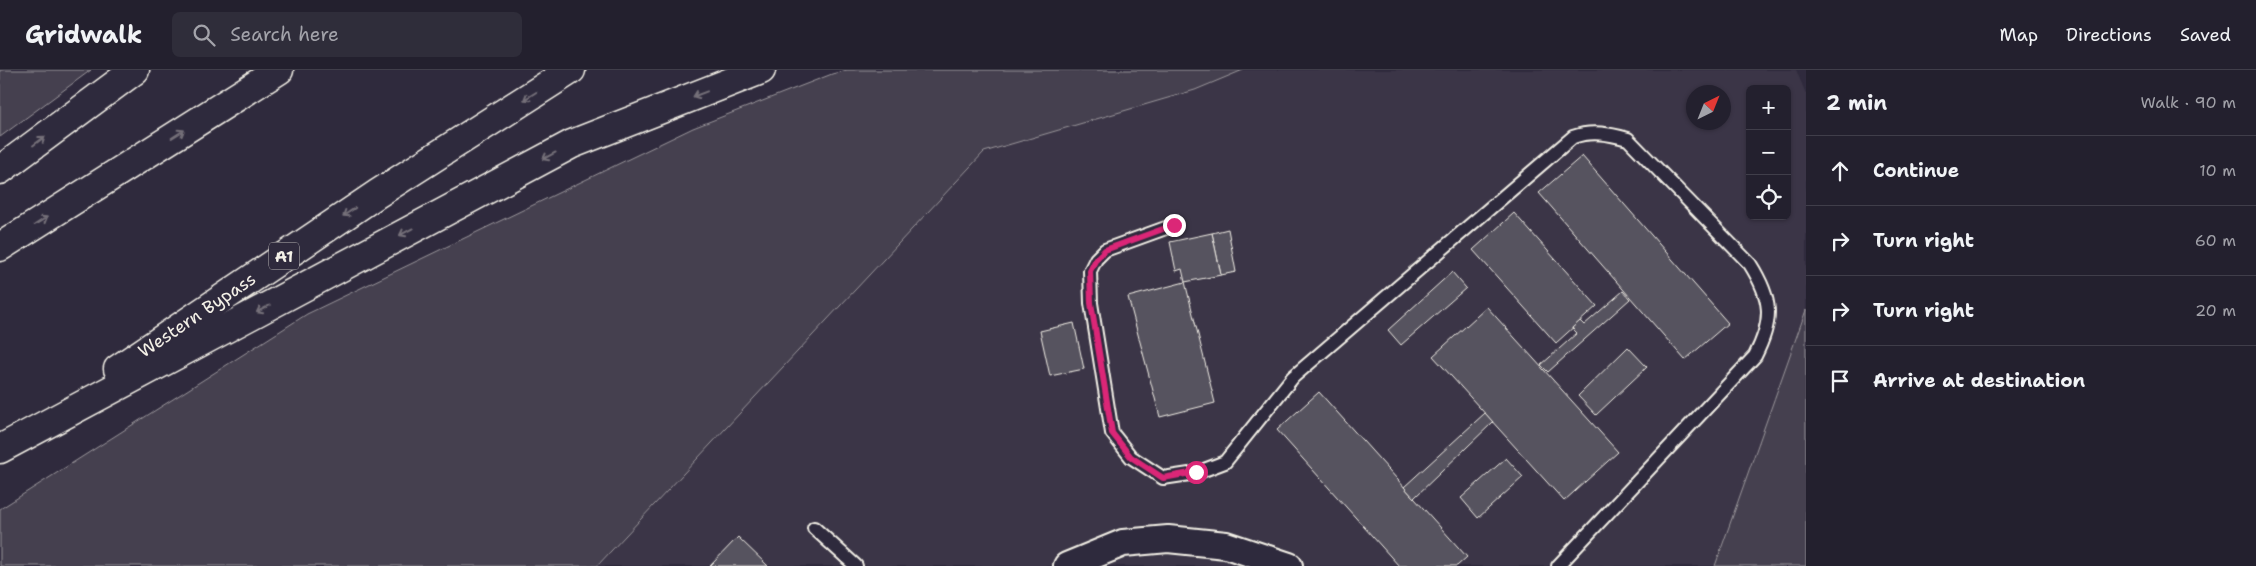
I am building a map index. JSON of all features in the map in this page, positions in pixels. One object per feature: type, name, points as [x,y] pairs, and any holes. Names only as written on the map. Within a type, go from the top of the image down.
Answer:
[{"type":"highway","points":[[0,170],[135,70]]},
{"type":"highway","points":[[0,247],[279,70]]},
{"type":"highway","name":"Western Bypass","points":[[0,449],[377,194],[571,70]]},
{"type":"highway","points":[[0,449],[572,144],[761,70]]},
{"type":"street","points":[[1067,566],[1123,543],[1168,539],[1226,545],[1289,566]]},
{"type":"lane","points":[[1174,225],[1105,250],[1096,259],[1090,271],[1091,303],[1112,433],[1131,457],[1163,478],[1196,472],[1225,462],[1293,377],[1573,137],[1582,134],[1610,134],[1628,140],[1750,264],[1764,287],[1769,320],[1764,338],[1754,356],[1558,566]]},
{"type":"lane","points":[[814,528],[856,566]]},
{"type":"shaded area","points":[[0,70],[91,70],[0,137]]},
{"type":"shaded area","points":[[847,70],[1243,70],[1195,90],[984,152],[597,566],[0,566],[0,509],[307,314],[693,128],[832,74]]},
{"type":"shaded area","points":[[1243,70],[1796,70],[1806,94],[1806,310],[1715,566],[597,566],[984,152],[1195,90]]},
{"type":"shaded area","points":[[1806,310],[1806,566],[1715,566]]},
{"type":"building","points":[[1582,156],[1728,323],[1685,360],[1539,193]]},
{"type":"building","points":[[1514,213],[1597,306],[1556,343],[1473,250]]},
{"type":"building","points":[[1228,229],[1236,272],[1221,275],[1212,233]]},
{"type":"building","points":[[1212,233],[1221,275],[1185,282],[1182,269],[1176,271],[1170,242]]},
{"type":"building","points":[[1452,272],[1466,288],[1401,345],[1388,330]]},
{"type":"building","points":[[1185,282],[1215,403],[1160,417],[1128,297]]},
{"type":"building","points":[[1623,291],[1630,299],[1548,372],[1541,365],[1577,333],[1572,328],[1580,321],[1584,325]]},
{"type":"building","points":[[1487,307],[1618,452],[1564,501],[1433,356]]},
{"type":"building","points":[[1074,323],[1084,369],[1050,376],[1040,331]]},
{"type":"building","points":[[1628,347],[1647,367],[1596,415],[1578,396]]},
{"type":"building","points":[[1319,392],[1467,557],[1457,566],[1399,566],[1277,430]]},
{"type":"building","points":[[1485,413],[1493,422],[1414,498],[1404,487]]},
{"type":"building","points":[[1506,458],[1523,477],[1478,518],[1461,498]]},
{"type":"building","points":[[738,537],[768,566],[710,566]]},
{"type":"route","points":[[1174,225],[1105,250],[1096,259],[1090,271],[1091,303],[1112,433],[1131,457],[1163,478],[1196,472]]}]
